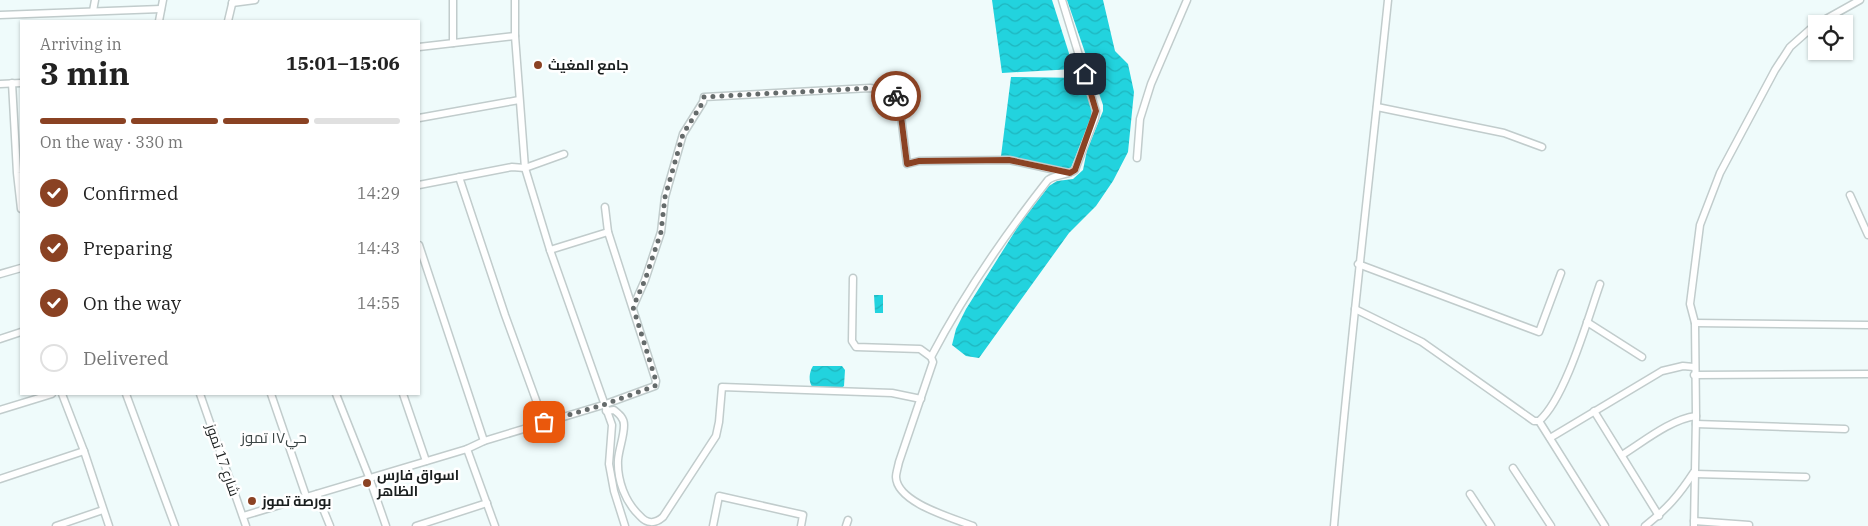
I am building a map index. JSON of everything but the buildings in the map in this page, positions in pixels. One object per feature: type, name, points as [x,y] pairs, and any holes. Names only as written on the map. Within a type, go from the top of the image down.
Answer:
[{"type":"street","points":[[93,12],[95,0]]},
{"type":"street","points":[[158,20],[163,0]]},
{"type":"street","points":[[228,20],[233,2],[255,0]]},
{"type":"street","points":[[452,0],[453,43]]},
{"type":"street","points":[[515,0],[515,36],[525,168],[550,250],[612,425],[609,464],[614,491],[625,526]]},
{"type":"street","points":[[931,358],[951,319],[999,244],[1017,220],[1052,176],[1070,173],[1075,170],[1096,111],[1062,0]]},
{"type":"street","points":[[1137,158],[1140,119],[1150,84],[1187,0]]},
{"type":"street","points":[[1334,526],[1358,264],[1388,0]]},
{"type":"street","points":[[1832,15],[1860,0]]},
{"type":"street","points":[[0,14],[161,9]]},
{"type":"street","points":[[1749,525],[1694,524],[1696,424],[1694,374],[1695,322],[1690,304],[1700,225],[1720,173],[1776,70],[1790,48],[1808,31]]},
{"type":"street","points":[[420,47],[515,36]]},
{"type":"street","points":[[12,83],[20,200]]},
{"type":"street","points":[[0,84],[20,83]]},
{"type":"street","points":[[633,307],[645,280],[661,232],[665,197],[683,134],[703,102],[704,97],[870,88],[892,91],[899,100],[907,164],[919,161],[1009,160],[1070,173]]},
{"type":"street","points":[[420,118],[519,100]]},
{"type":"street","points":[[1377,107],[1504,133],[1542,147]]},
{"type":"street","points":[[420,185],[512,167],[525,168],[564,154]]},
{"type":"street","points":[[459,177],[505,315],[544,422]]},
{"type":"street","points":[[1850,195],[1868,235]]},
{"type":"street","points":[[243,516],[467,449],[484,441],[544,422],[605,408],[655,386],[656,381],[608,232],[605,207]]},
{"type":"street","points":[[550,250],[608,232]]},
{"type":"street","points":[[420,248],[484,441]]},
{"type":"street","points":[[1358,264],[1539,332],[1561,273]]},
{"type":"street","points":[[0,274],[20,268]]},
{"type":"street","points":[[853,278],[852,341],[856,347],[920,349],[933,362],[899,462],[896,477],[898,486],[906,496],[930,510],[974,526]]},
{"type":"street","points":[[1539,421],[1545,417],[1564,385],[1600,284]]},
{"type":"street","points":[[1355,309],[1422,342],[1534,420],[1539,421],[1605,526]]},
{"type":"street","points":[[1587,322],[1642,357]]},
{"type":"street","points":[[1695,322],[1868,325]]},
{"type":"street","points":[[0,339],[20,332]]},
{"type":"street","points":[[1550,438],[1662,371],[1683,366],[1694,367]]},
{"type":"street","points":[[1694,374],[1868,374]]},
{"type":"street","points":[[605,408],[614,410],[620,415],[624,423],[618,459],[618,472],[624,495],[634,511],[643,520],[651,523],[663,517],[716,436],[722,387],[883,392],[908,395],[921,399]]},
{"type":"street","points":[[0,410],[49,395]]},
{"type":"street","points":[[62,395],[84,451],[109,526]]},
{"type":"street","points":[[126,395],[175,526]]},
{"type":"street","name":"شارع 17 تموز","points":[[200,395],[246,526]]},
{"type":"street","points":[[271,395],[306,496]]},
{"type":"street","points":[[336,395],[386,526]]},
{"type":"street","points":[[403,395],[426,461]]},
{"type":"street","points":[[1594,411],[1659,516]]},
{"type":"street","points":[[1622,455],[1675,422],[1696,416]]},
{"type":"street","points":[[1696,424],[1845,429]]},
{"type":"street","points":[[467,449],[495,526]]},
{"type":"street","points":[[0,479],[84,451]]},
{"type":"street","points":[[1513,468],[1551,526]]},
{"type":"street","points":[[1695,472],[1806,477]]},
{"type":"street","points":[[1645,526],[1659,516],[1695,472]]},
{"type":"street","points":[[317,494],[330,526]]},
{"type":"street","points":[[1470,494],[1491,526]]},
{"type":"street","points":[[712,526],[719,496],[803,514],[801,526]]},
{"type":"street","points":[[416,526],[487,503]]},
{"type":"street","points":[[56,526],[103,510]]},
{"type":"water","points":[[992,0],[1052,0],[1074,69],[1002,73]]},
{"type":"water","points":[[1067,0],[1103,0],[1115,51],[1128,64],[1134,92],[1128,152],[1113,181],[1096,206],[1069,233],[979,358],[966,356],[952,345],[956,329],[966,309],[1019,225],[1049,186],[1057,181],[1073,179],[1083,170],[1087,150],[1103,111],[1103,105]]},
{"type":"water","points":[[1011,77],[1085,78],[1094,111],[1070,170],[1010,156],[1001,156]]},
{"type":"water","points":[[874,295],[883,295],[883,313],[875,313]]},
{"type":"water","points":[[813,366],[842,366],[845,370],[844,386],[840,389],[813,388],[810,383],[810,377]]},
{"type":"way so far","points":[[544,422],[603,405],[655,386],[656,381],[633,307],[645,280],[661,232],[665,197],[683,134],[703,102],[704,97],[870,88],[892,91],[896,96]]},
{"type":"place","name":"جامع المغيث","points":[[538,65]]},
{"type":"place","name":"اسواق فارس الظاهر","points":[[367,483]]},
{"type":"place","name":"بورصة تموز","points":[[252,501]]},
{"type":"district","name":"حي۱۷ تموز","points":[[274,437]]},
{"type":"route","points":[[896,96],[899,100],[907,164],[919,161],[1009,160],[1070,173],[1075,170],[1095,118],[1096,111],[1085,74]]}]
